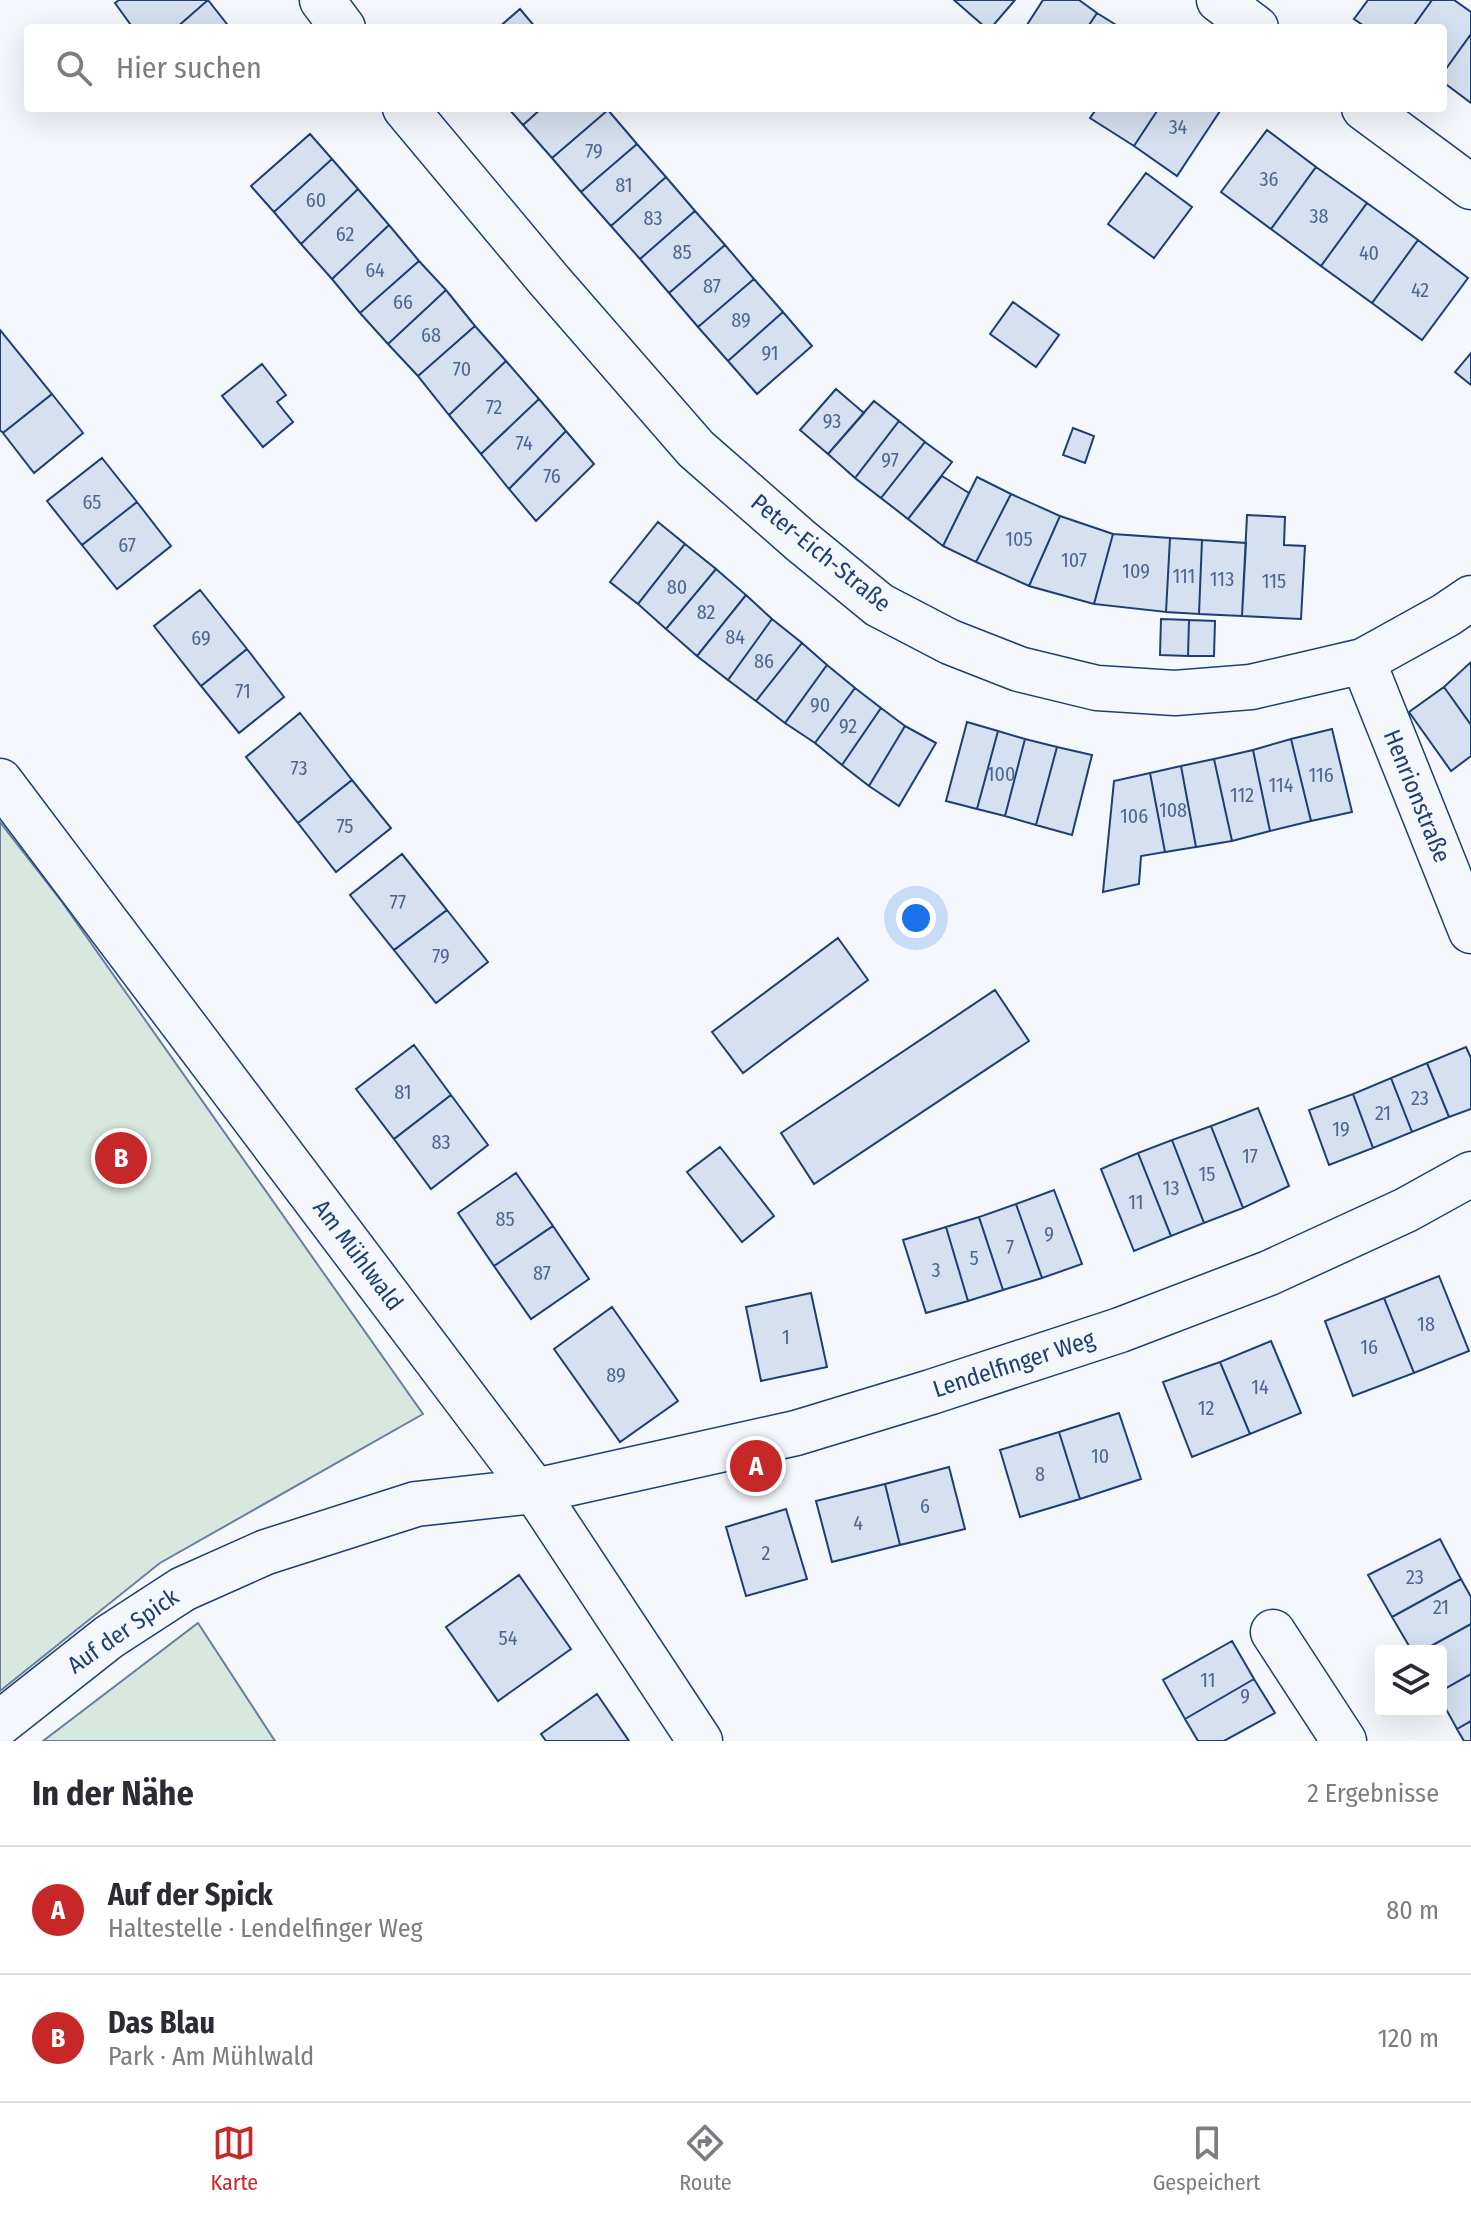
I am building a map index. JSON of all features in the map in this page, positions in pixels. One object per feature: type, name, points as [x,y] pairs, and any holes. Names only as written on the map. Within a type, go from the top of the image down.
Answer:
[{"type":"street","points":[[322,0],[340,24]]},
{"type":"street","points":[[1219,0],[1251,24]]},
{"type":"street","name":"Peter-Eich-Straße","points":[[408,112],[696,449],[879,605],[950,642],[1019,669],[1097,688],[1175,693],[1251,687],[1363,661],[1471,598]]},
{"type":"street","points":[[1369,112],[1471,187]]},
{"type":"street","name":"Henrionstraße","points":[[1363,661],[1471,931]]},
{"type":"street","name":"Am Mühlwald","points":[[0,781],[535,1491],[700,1741]]},
{"type":"street","name":"Lendelfinger Weg","points":[[535,1491],[796,1433],[1120,1330],[1269,1273],[1406,1210],[1471,1174]]},
{"type":"street","name":"Auf der Spick","points":[[0,1723],[109,1637],[183,1589],[266,1552],[416,1504],[535,1491]]},
{"type":"street","points":[[1273,1632],[1344,1741]]},
{"type":"shaded area","points":[[0,822],[62,902],[423,1414],[160,1563],[0,1691]]},
{"type":"shaded area","points":[[198,1623],[275,1741],[43,1741]]},
{"type":"building","points":[[119,0],[208,0],[181,24],[130,24],[115,3]]},
{"type":"building","points":[[208,0],[227,24],[181,24]]},
{"type":"building","points":[[954,0],[1015,0],[994,24],[981,24]]},
{"type":"building","points":[[1043,0],[1079,0],[1097,13],[1090,24],[1028,24]]},
{"type":"building","points":[[1368,0],[1432,0],[1415,24],[1361,24],[1354,19]]},
{"type":"building","points":[[1432,0],[1454,0],[1471,12],[1471,34],[1447,67],[1447,24],[1415,24]]},
{"type":"building","points":[[520,9],[533,24],[503,24]]},
{"type":"building","points":[[1097,13],[1115,24],[1090,24]]},
{"type":"building","points":[[1471,34],[1471,103],[1447,85],[1447,67]]},
{"type":"building","points":[[512,112],[538,112],[523,125]]},
{"type":"building","points":[[538,112],[606,112],[552,158],[523,125]]},
{"type":"building","points":[[606,112],[610,112],[637,144],[581,192],[552,158]]},
{"type":"building","points":[[1094,112],[1156,112],[1134,146],[1090,118]]},
{"type":"building","points":[[1156,112],[1219,112],[1177,176],[1134,146]]},
{"type":"building","points":[[1267,130],[1316,167],[1271,229],[1221,192]]},
{"type":"building","points":[[310,134],[332,159],[274,212],[251,186]]},
{"type":"building","points":[[637,144],[666,177],[611,226],[581,192]]},
{"type":"building","points":[[332,159],[358,189],[301,244],[274,212]]},
{"type":"building","points":[[1316,167],[1367,203],[1321,266],[1271,229]]},
{"type":"building","points":[[1146,173],[1192,207],[1154,258],[1108,224]]},
{"type":"building","points":[[666,177],[695,211],[640,259],[611,226]]},
{"type":"building","points":[[358,189],[389,225],[332,279],[301,244]]},
{"type":"building","points":[[1367,203],[1418,240],[1372,303],[1321,266]]},
{"type":"building","points":[[695,211],[725,245],[669,293],[640,259]]},
{"type":"building","points":[[389,225],[419,261],[360,313],[332,279]]},
{"type":"building","points":[[1418,240],[1468,278],[1422,340],[1372,303]]},
{"type":"building","points":[[725,245],[754,279],[698,327],[669,293]]},
{"type":"building","points":[[419,261],[446,290],[388,344],[360,313]]},
{"type":"building","points":[[754,279],[783,312],[728,361],[698,327]]},
{"type":"building","points":[[446,290],[475,326],[418,376],[388,344]]},
{"type":"building","points":[[1013,302],[1059,335],[1036,367],[990,334]]},
{"type":"building","points":[[783,312],[812,346],[757,394],[728,361]]},
{"type":"building","points":[[475,326],[506,361],[449,415],[418,376]]},
{"type":"building","points":[[0,330],[52,394],[3,433],[0,430]]},
{"type":"building","points":[[1471,353],[1471,385],[1455,372]]},
{"type":"building","points":[[506,361],[539,399],[481,454],[449,415]]},
{"type":"building","points":[[262,364],[286,395],[277,402],[293,422],[263,447],[222,396]]},
{"type":"building","points":[[836,389],[864,413],[828,454],[800,430]]},
{"type":"building","points":[[52,394],[83,433],[34,473],[3,433]]},
{"type":"building","points":[[539,399],[566,431],[509,489],[481,454]]},
{"type":"building","points":[[874,401],[899,421],[855,478],[828,454]]},
{"type":"building","points":[[899,421],[925,442],[881,498],[855,478]]},
{"type":"building","points":[[1073,428],[1094,436],[1085,463],[1063,455]]},
{"type":"building","points":[[566,431],[594,464],[536,521],[509,489]]},
{"type":"building","points":[[925,442],[952,462],[908,519],[881,498]]},
{"type":"building","points":[[102,458],[137,502],[82,545],[47,501]]},
{"type":"building","points":[[942,476],[969,493],[943,546],[908,519]]},
{"type":"building","points":[[977,477],[1011,494],[976,562],[943,546]]},
{"type":"building","points":[[1011,494],[1060,516],[1029,586],[976,562]]},
{"type":"building","points":[[137,502],[171,546],[117,589],[82,545]]},
{"type":"building","points":[[1247,515],[1285,517],[1284,545],[1305,546],[1301,619],[1242,616]]},
{"type":"building","points":[[1060,516],[1113,534],[1094,604],[1029,586]]},
{"type":"building","points":[[658,522],[685,544],[638,604],[610,582]]},
{"type":"building","points":[[1113,534],[1170,538],[1166,612],[1094,604]]},
{"type":"building","points":[[1170,538],[1202,540],[1199,614],[1166,612]]},
{"type":"building","points":[[1202,540],[1246,543],[1242,616],[1199,614]]},
{"type":"building","points":[[685,544],[716,569],[666,629],[638,604]]},
{"type":"building","points":[[716,569],[746,595],[697,656],[666,629]]},
{"type":"building","points":[[200,590],[247,649],[201,686],[154,626]]},
{"type":"building","points":[[746,595],[772,619],[728,680],[697,656]]},
{"type":"building","points":[[772,619],[802,643],[756,701],[728,680]]},
{"type":"building","points":[[1161,619],[1189,620],[1188,656],[1160,655]]},
{"type":"building","points":[[1189,620],[1215,621],[1214,656],[1188,656]]},
{"type":"building","points":[[802,643],[827,665],[785,723],[756,701]]},
{"type":"building","points":[[247,649],[284,697],[239,733],[201,686]]},
{"type":"building","points":[[1471,662],[1471,725],[1444,687]]},
{"type":"building","points":[[827,665],[855,688],[815,743],[785,723]]},
{"type":"building","points":[[1444,687],[1471,725],[1471,756],[1451,771],[1409,712]]},
{"type":"building","points":[[855,688],[881,708],[842,765],[815,743]]},
{"type":"building","points":[[881,708],[905,726],[869,786],[842,765]]},
{"type":"building","points":[[300,713],[352,780],[298,823],[246,757]]},
{"type":"building","points":[[967,722],[998,731],[977,809],[946,801]]},
{"type":"building","points":[[905,726],[936,743],[899,806],[869,786]]},
{"type":"building","points":[[1332,729],[1352,812],[1311,821],[1291,739]]},
{"type":"building","points":[[998,731],[1025,739],[1005,816],[977,809]]},
{"type":"building","points":[[1025,739],[1057,747],[1036,825],[1005,816]]},
{"type":"building","points":[[1291,739],[1311,821],[1270,831],[1253,750]]},
{"type":"building","points":[[1057,747],[1092,755],[1072,835],[1036,825]]},
{"type":"building","points":[[1253,750],[1270,831],[1232,841],[1214,759]]},
{"type":"building","points":[[1214,759],[1232,841],[1196,847],[1181,766]]},
{"type":"building","points":[[1181,766],[1196,847],[1165,852],[1150,773]]},
{"type":"building","points":[[1150,773],[1165,852],[1141,856],[1139,884],[1103,892],[1114,781]]},
{"type":"building","points":[[352,780],[391,828],[336,872],[298,823]]},
{"type":"building","points":[[402,854],[447,910],[394,950],[350,895]]},
{"type":"building","points":[[447,910],[488,962],[436,1003],[394,950]]},
{"type":"building","points":[[838,938],[868,980],[743,1073],[712,1032]]},
{"type":"building","points":[[995,990],[1029,1041],[814,1184],[781,1133]]},
{"type":"building","points":[[414,1045],[451,1095],[394,1139],[356,1089]]},
{"type":"building","points":[[1466,1047],[1471,1058],[1471,1109],[1449,1117],[1427,1063]]},
{"type":"building","points":[[1427,1063],[1449,1117],[1412,1132],[1391,1078]]},
{"type":"building","points":[[1391,1078],[1412,1132],[1373,1148],[1353,1094]]},
{"type":"building","points":[[1353,1094],[1373,1148],[1329,1165],[1309,1110]]},
{"type":"building","points":[[451,1095],[488,1145],[431,1189],[394,1139]]},
{"type":"building","points":[[1258,1108],[1289,1186],[1243,1208],[1211,1126]]},
{"type":"building","points":[[1211,1126],[1243,1208],[1204,1223],[1172,1140]]},
{"type":"building","points":[[1172,1140],[1204,1223],[1171,1236],[1138,1153]]},
{"type":"building","points":[[720,1147],[774,1216],[742,1242],[687,1172]]},
{"type":"building","points":[[1138,1153],[1171,1236],[1134,1251],[1101,1169]]},
{"type":"building","points":[[516,1173],[553,1226],[494,1266],[458,1213]]},
{"type":"building","points":[[1054,1190],[1082,1264],[1042,1278],[1016,1204]]},
{"type":"building","points":[[1016,1204],[1042,1278],[1003,1290],[979,1217]]},
{"type":"building","points":[[979,1217],[1003,1290],[968,1301],[946,1227]]},
{"type":"building","points":[[553,1226],[589,1279],[531,1319],[494,1266]]},
{"type":"building","points":[[946,1227],[968,1301],[926,1313],[903,1240]]},
{"type":"building","points":[[1439,1276],[1469,1351],[1414,1373],[1384,1298]]},
{"type":"building","points":[[811,1293],[827,1367],[761,1381],[746,1307]]},
{"type":"building","points":[[1384,1298],[1414,1373],[1353,1396],[1325,1321]]},
{"type":"building","points":[[612,1307],[678,1401],[620,1442],[554,1349]]},
{"type":"building","points":[[1271,1341],[1301,1413],[1250,1434],[1220,1362]]},
{"type":"building","points":[[1220,1362],[1250,1434],[1192,1457],[1163,1382]]},
{"type":"building","points":[[1119,1413],[1141,1479],[1080,1499],[1059,1432]]},
{"type":"building","points":[[1059,1432],[1080,1499],[1020,1517],[1000,1450]]},
{"type":"building","points":[[949,1467],[965,1529],[900,1545],[885,1484]]},
{"type":"building","points":[[885,1484],[900,1545],[832,1562],[816,1501]]},
{"type":"building","points":[[786,1509],[807,1579],[746,1596],[726,1527]]},
{"type":"building","points":[[1440,1539],[1461,1579],[1392,1617],[1368,1575]]},
{"type":"building","points":[[519,1575],[571,1649],[498,1701],[446,1627]]},
{"type":"building","points":[[1461,1579],[1471,1597],[1471,1624],[1433,1645],[1408,1645],[1392,1617]]},
{"type":"building","points":[[1471,1624],[1471,1674],[1447,1688],[1447,1645],[1433,1645]]},
{"type":"building","points":[[1232,1641],[1254,1679],[1185,1719],[1163,1680]]},
{"type":"building","points":[[1471,1674],[1471,1721],[1457,1729],[1447,1711],[1447,1688]]},
{"type":"building","points":[[1254,1679],[1275,1713],[1224,1741],[1198,1741],[1185,1719]]},
{"type":"building","points":[[597,1694],[629,1741],[546,1741],[541,1734]]},
{"type":"building","points":[[1471,1721],[1471,1741],[1464,1741],[1457,1729]]},
{"type":"place","name":"Das Blau","points":[[121,1158]]},
{"type":"place","name":"Auf der Spick","points":[[756,1466]]}]
